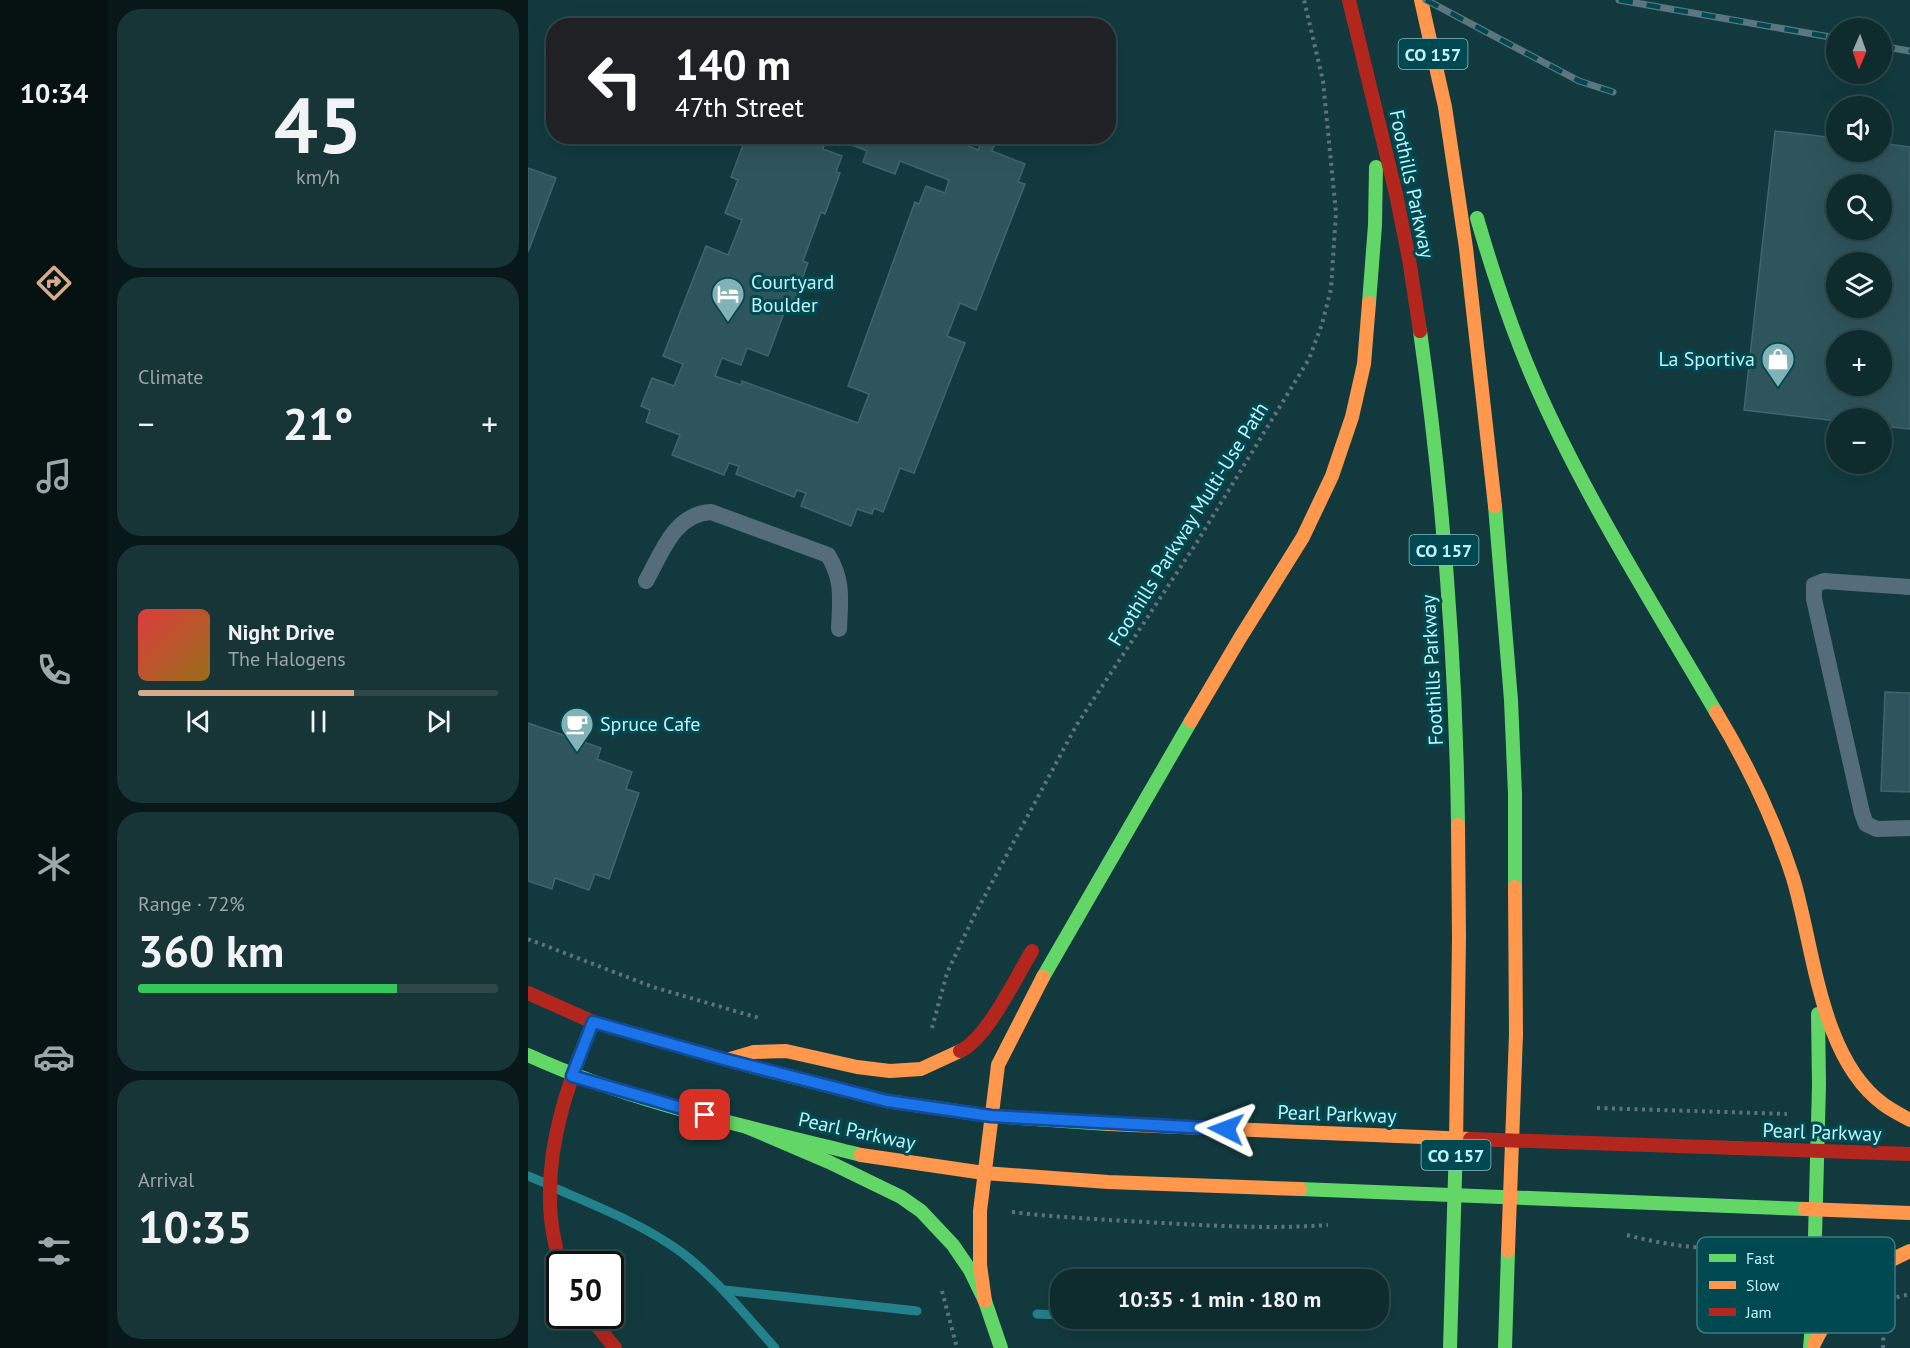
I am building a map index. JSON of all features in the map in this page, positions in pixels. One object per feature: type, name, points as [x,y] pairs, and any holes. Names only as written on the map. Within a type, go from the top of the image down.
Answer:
[{"type":"main road","name":"Foothills Parkway","points":[[1349,0],[1392,175],[1408,258],[1436,459],[1447,579],[1459,816],[1460,1029],[1450,1348]]},
{"type":"main road","name":"Foothills Parkway","points":[[1421,0],[1445,107],[1466,248],[1480,360],[1511,700],[1515,794],[1516,1034],[1505,1348]]},
{"type":"main road","points":[[985,1301],[980,1265],[979,1231],[998,1065],[1019,1021],[1091,891],[1303,537],[1332,476],[1352,417],[1364,364],[1375,225],[1377,177],[1368,78]]},
{"type":"main road","points":[[1445,107],[1482,235],[1522,352],[1545,405],[1580,475],[1752,778],[1793,880],[1825,1008],[1847,1063],[1877,1100],[1910,1120]]},
{"type":"main road","points":[[1126,806],[1160,774]]},
{"type":"main road","points":[[727,1060],[754,1052],[786,1051],[857,1067],[890,1071],[921,1069],[969,1047],[994,1015],[1039,939]]},
{"type":"main road","points":[[1812,955],[1819,1041],[1814,1237]]},
{"type":"main road","name":"Pearl Parkway","points":[[528,993],[593,1022],[727,1060],[887,1101],[991,1116],[1284,1132],[1910,1154]]},
{"type":"main road","points":[[556,1251],[550,1214],[551,1156],[557,1126],[572,1076],[593,1022]]},
{"type":"main road","name":"Pearl Parkway","points":[[528,1055],[572,1076],[747,1127],[875,1158],[984,1173],[1108,1182],[1910,1213]]},
{"type":"main road","points":[[747,1127],[829,1162],[901,1197],[921,1211],[953,1245],[970,1270],[985,1301],[1001,1348]]},
{"type":"main road","points":[[1895,1258],[1910,1251]]},
{"type":"main road","points":[[599,1329],[615,1348]]},
{"type":"main road","points":[[1811,1348],[1812,1333]]},
{"type":"main road","points":[[1811,1348],[1818,1333]]},
{"type":"lane","points":[[646,581],[673,531],[700,513],[711,512],[828,555],[836,568],[841,588],[839,629]]},
{"type":"lane","points":[[1910,587],[1824,581],[1814,585],[1814,599],[1866,824],[1877,829],[1910,828]]},
{"type":"lane","points":[[588,1348],[603,1334]]},
{"type":"path","name":"Foothills Parkway Multi-Use Path","points":[[931,1032],[947,973],[970,925],[1076,726],[1197,542],[1309,359],[1322,324],[1331,289],[1336,213],[1323,81],[1304,0]]},
{"type":"path","points":[[528,939],[639,981]]},
{"type":"path","points":[[941,1288],[957,1348]]},
{"type":"path","points":[[1895,1298],[1910,1294]]},
{"type":"path","points":[[1883,1348],[1884,1333]]},
{"type":"building","name":"La Sportiva","points":[[1775,131],[1826,137],[1826,162],[1892,162],[1892,145],[1910,147],[1910,429],[1892,427],[1892,408],[1826,408],[1826,420],[1744,410]]},
{"type":"building","name":"Courtyard Boulder","points":[[743,144],[825,144],[823,149],[842,156],[836,172],[840,173],[825,214],[821,212],[803,261],[808,263],[793,304],[788,302],[768,356],[747,348],[741,365],[722,358],[715,376],[741,385],[742,381],[858,423],[869,394],[848,386],[915,202],[919,204],[926,186],[945,193],[949,180],[900,161],[895,174],[863,162],[867,151],[852,144],[970,144],[969,146],[978,150],[981,144],[989,144],[994,146],[992,151],[1025,164],[1018,182],[1025,184],[976,310],[960,303],[947,336],[965,343],[914,473],[900,468],[883,512],[874,508],[872,514],[857,509],[851,526],[801,506],[806,493],[797,490],[794,497],[736,474],[739,466],[729,463],[724,475],[672,455],[680,435],[646,422],[650,410],[641,406],[652,378],[674,386],[683,364],[663,356],[706,246],[728,255],[742,220],[725,213],[738,180],[731,177]]},
{"type":"building","points":[[528,168],[556,178],[528,252]]},
{"type":"building","points":[[1885,692],[1910,693],[1910,792],[1881,791]]},
{"type":"building","points":[[528,723],[601,748],[597,759],[632,772],[626,789],[639,793],[609,879],[595,874],[589,890],[555,878],[552,889],[528,881]]},
{"type":"waterway","points":[[528,1176],[545,1183]]},
{"type":"waterway","points":[[557,1189],[637,1225],[681,1252],[719,1286],[775,1348]]},
{"type":"waterway","points":[[724,1290],[917,1311]]},
{"type":"waterway","points":[[1037,1314],[1050,1315]]},
{"type":"railway","points":[[1426,0],[1579,81],[1613,92]]},
{"type":"railway","points":[[1619,0],[1826,36]]},
{"type":"railway","points":[[1892,48],[1910,51]]},
{"type":"traffic: fast","points":[[1369,303],[1375,225],[1376,167]]},
{"type":"traffic: fast","points":[[1477,218],[1510,321],[1554,424],[1620,549],[1716,712]]},
{"type":"traffic: fast","points":[[1420,331],[1447,577],[1458,825]]},
{"type":"traffic: fast","points":[[1495,506],[1511,700],[1515,794],[1515,887]]},
{"type":"traffic: fast","points":[[1043,977],[1191,721]]},
{"type":"traffic: fast","points":[[1815,1237],[1819,1085],[1818,1014]]},
{"type":"traffic: fast","points":[[528,1055],[568,1072],[650,1100],[734,1124],[861,1155]]},
{"type":"traffic: fast","points":[[749,1066],[887,1101],[991,1116],[1108,1124]]},
{"type":"traffic: fast","points":[[747,1127],[829,1162],[901,1197],[921,1211],[953,1245],[970,1270],[985,1301],[1001,1348]]},
{"type":"traffic: fast","points":[[1450,1348],[1456,1143]]},
{"type":"traffic: fast","points":[[1300,1189],[1805,1209]]},
{"type":"traffic: fast","points":[[1505,1348],[1508,1251]]},
{"type":"traffic: fast","points":[[1810,1348],[1811,1333]]},
{"type":"traffic: slow","points":[[1421,0],[1445,107],[1466,248],[1495,506]]},
{"type":"traffic: slow","points":[[1191,721],[1303,537],[1332,476],[1352,417],[1364,364],[1369,303]]},
{"type":"traffic: slow","points":[[1716,712],[1759,793],[1786,856],[1822,1000],[1845,1059],[1862,1084],[1883,1104],[1910,1120]]},
{"type":"traffic: slow","points":[[1456,1143],[1458,825]]},
{"type":"traffic: slow","points":[[1508,1251],[1516,1034],[1515,887]]},
{"type":"traffic: slow","points":[[985,1301],[980,1265],[980,1211],[998,1065],[1043,977]]},
{"type":"traffic: slow","points":[[727,1060],[754,1052],[786,1051],[857,1067],[890,1071],[921,1069],[960,1051]]},
{"type":"traffic: slow","points":[[1108,1124],[1470,1139]]},
{"type":"traffic: slow","points":[[861,1155],[984,1173],[1108,1182],[1300,1189]]},
{"type":"traffic: slow","points":[[1805,1209],[1910,1213]]},
{"type":"traffic: slow","points":[[1895,1258],[1910,1251]]},
{"type":"traffic: slow","points":[[1814,1344],[1820,1333]]},
{"type":"traffic: jam","points":[[1349,0],[1396,194],[1420,331]]},
{"type":"traffic: jam","points":[[960,1051],[970,1044],[990,1021],[1032,951]]},
{"type":"traffic: jam","points":[[528,993],[593,1022],[749,1066]]},
{"type":"traffic: jam","points":[[557,1251],[550,1209],[553,1154],[562,1109],[593,1022]]},
{"type":"traffic: jam","points":[[1470,1139],[1910,1154]]},
{"type":"traffic: jam","points":[[600,1329],[615,1348]]},
{"type":"place","name":"Courtyard Boulder","points":[[728,323]]},
{"type":"place","name":"La Sportiva","points":[[1778,388]]},
{"type":"place","name":"Spruce Cafe","points":[[577,753]]},
{"type":"route","points":[[705,1115],[572,1076],[593,1022],[727,1060],[887,1101],[991,1116],[1226,1129]]}]
